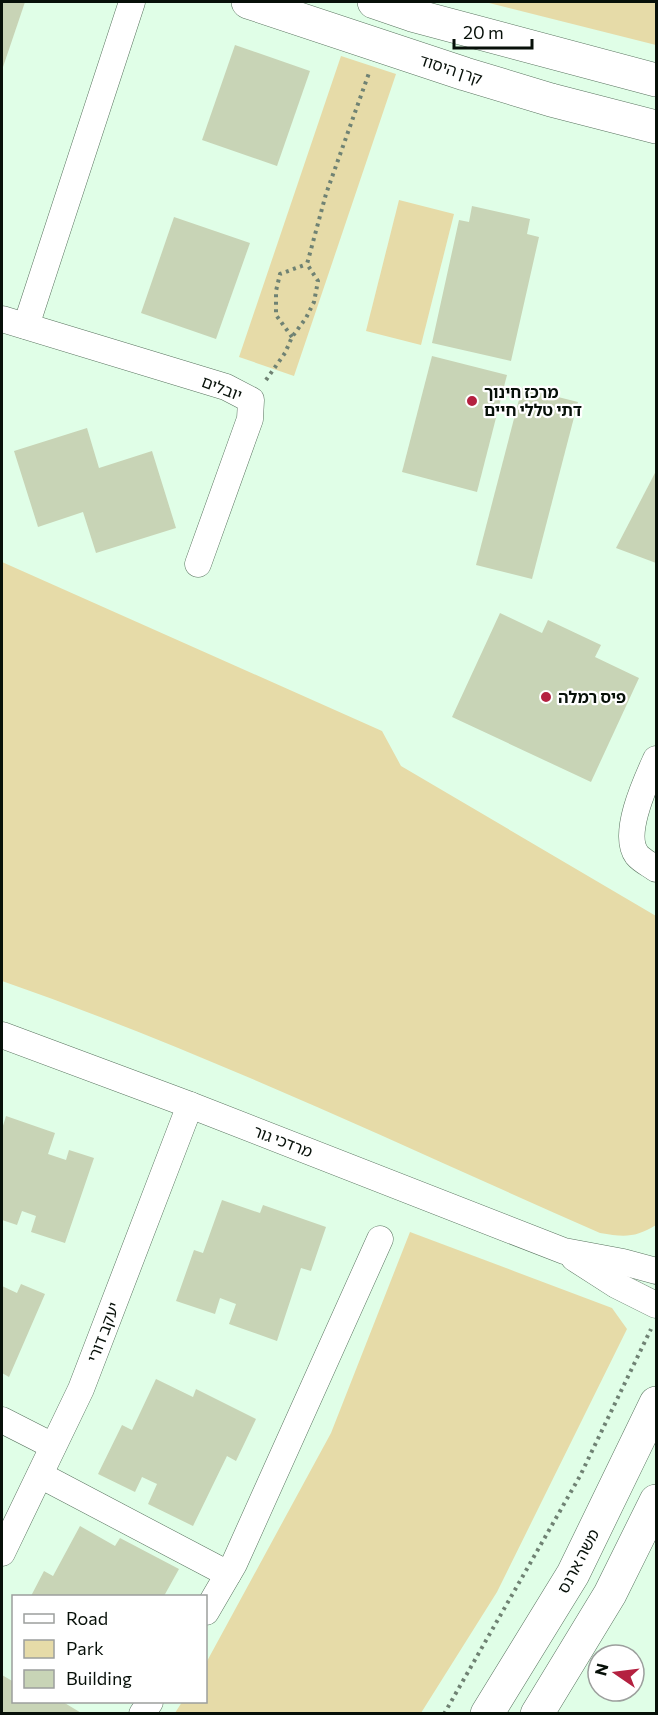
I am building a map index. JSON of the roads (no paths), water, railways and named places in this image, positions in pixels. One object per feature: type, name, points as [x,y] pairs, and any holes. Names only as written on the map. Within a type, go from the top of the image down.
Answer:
[{"type":"main road","name":"קרן היסוד","points":[[248,2],[465,74],[551,100],[657,127]]},
{"type":"main road","points":[[374,2],[412,15],[657,80]]},
{"type":"main road","name":"משה ארנס","points":[[487,1713],[573,1574],[657,1402]]},
{"type":"main road","points":[[537,1713],[610,1594],[657,1501]]},
{"type":"street","points":[[26,326],[132,2]]},
{"type":"street","name":"יובלים","points":[[2,319],[226,387],[251,400],[250,419],[198,564]]},
{"type":"street","points":[[657,759],[639,796],[632,841],[637,855],[657,869]]},
{"type":"street","name":"מרדכי גור","points":[[2,1035],[190,1105],[564,1251],[624,1262],[657,1271]]},
{"type":"street","name":"יעקב דורי","points":[[2,1553],[81,1389],[190,1105]]},
{"type":"street","points":[[207,1610],[228,1574],[381,1239]]},
{"type":"street","name":"מרדכי גור","points":[[564,1251],[616,1285],[654,1317]]},
{"type":"street","points":[[2,1420],[53,1446]]},
{"type":"street","points":[[40,1475],[228,1574]]},
{"type":"place","name":"מרכז חינוך דתי טללי חיים","points":[[472,401]]},
{"type":"place","name":"פיס רמלה","points":[[546,697]]}]
